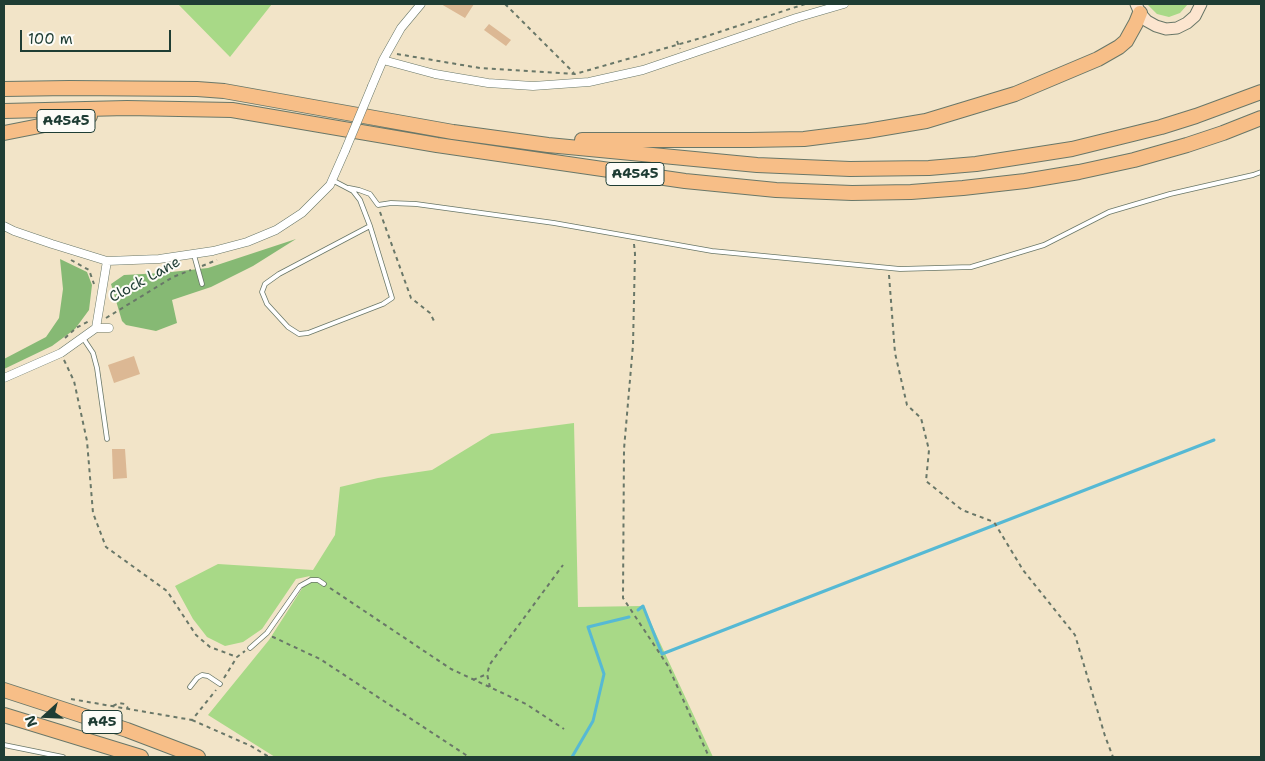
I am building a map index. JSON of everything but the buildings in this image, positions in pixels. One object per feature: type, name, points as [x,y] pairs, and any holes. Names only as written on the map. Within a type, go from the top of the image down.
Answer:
[{"type":"highway","points":[[516,140],[795,139],[843,134],[926,121],[1015,94],[1110,54],[1126,41],[1136,23],[1138,8]]},
{"type":"highway","name":"A4545","points":[[4,90],[178,89],[224,92],[453,132],[516,140],[757,165],[850,169],[929,168],[976,164],[1028,156],[1120,138],[1196,116],[1261,92]]},
{"type":"highway","name":"A4545","points":[[4,133],[127,108]]},
{"type":"highway","name":"A4545","points":[[4,111],[127,108],[232,110],[437,145],[685,181],[776,190],[852,194],[963,188],[1025,181],[1079,172],[1134,160],[1187,145],[1261,118]]},
{"type":"highway","name":"A45","points":[[4,690],[127,730],[198,757]]},
{"type":"highway","name":"A45","points":[[4,715],[141,757]]},
{"type":"highway","points":[[4,721],[33,724]]},
{"type":"main road","points":[[1138,8],[1151,24],[1161,28],[1172,29],[1182,26],[1191,20],[1198,12],[1201,4]]},
{"type":"street","points":[[4,226],[52,244],[107,261],[134,261],[194,255],[247,242],[281,228],[309,207],[332,180],[372,86],[402,28],[422,4]]},
{"type":"street","points":[[385,61],[435,74],[488,83],[533,86],[589,82],[643,70],[787,21],[844,4]]},
{"type":"street","name":"Clock Lane","points":[[107,261],[96,328],[109,328]]},
{"type":"street","points":[[4,378],[61,354],[96,328]]},
{"type":"lane","points":[[332,180],[349,188],[370,194],[378,205],[391,203],[416,204],[554,222],[712,251],[889,268],[970,267],[1044,245],[1109,212],[1170,194],[1261,172]]},
{"type":"lane","points":[[349,188],[360,200],[370,226],[392,298],[383,304],[308,333],[299,334],[288,327],[267,304],[262,292],[266,284],[279,274],[370,226]]},
{"type":"lane","points":[[194,255],[202,284]]},
{"type":"lane","points":[[83,338],[93,353],[107,438]]},
{"type":"lane","points":[[250,648],[267,633],[300,586],[311,580],[318,580],[324,584]]},
{"type":"lane","points":[[190,687],[202,675],[208,676],[220,684]]},
{"type":"lane","points":[[4,745],[64,757]]},
{"type":"path","points":[[506,4],[575,74]]},
{"type":"path","points":[[385,61],[393,53],[480,68],[575,74],[701,38],[805,4]]},
{"type":"path","points":[[378,205],[411,298],[430,313],[434,321]]},
{"type":"path","points":[[633,237],[635,254],[633,345],[624,449],[623,598],[668,666],[709,757]]},
{"type":"path","points":[[68,258],[88,270],[96,289]]},
{"type":"path","name":"Clock Lane","points":[[106,318],[173,277],[198,267]]},
{"type":"path","points":[[889,268],[894,353],[907,405],[921,418],[929,450],[926,481],[962,510],[994,522],[1023,570],[1075,635],[1105,736],[1114,757]]},
{"type":"path","points":[[88,321],[92,314]]},
{"type":"path","points":[[61,354],[74,381],[87,441],[93,513],[106,547],[167,591],[196,635],[210,647],[237,657]]},
{"type":"path","points":[[490,687],[487,674],[490,664],[563,565]]},
{"type":"path","points":[[324,584],[451,669],[526,704],[564,729]]},
{"type":"path","points":[[192,720],[220,684],[237,657],[250,648],[273,637],[320,659],[469,757]]},
{"type":"path","points":[[473,680],[487,674]]},
{"type":"path","points":[[64,698],[192,720],[251,746],[268,757]]},
{"type":"green space","points":[[178,4],[272,4],[230,57]]},
{"type":"green space","points":[[1147,4],[1188,4],[1180,13],[1169,17],[1157,14]]},
{"type":"green space","points":[[296,239],[253,266],[211,287],[172,300],[177,323],[156,331],[126,325],[122,321],[111,284],[124,275],[208,268]]},
{"type":"green space","points":[[60,259],[87,272],[92,285],[89,310],[75,329],[52,346],[4,369],[4,359],[46,337],[59,318],[63,289]]},
{"type":"green space","points":[[574,423],[578,607],[643,606],[713,757],[275,757],[208,715],[269,640],[310,576],[296,579],[262,629],[243,642],[225,646],[207,637],[193,619],[175,586],[218,564],[313,570],[335,535],[340,487],[378,478],[432,470],[491,434]]},
{"type":"waterway","points":[[638,610],[643,606],[662,654],[1214,440]]},
{"type":"waterway","points":[[572,757],[593,721],[604,674],[588,627],[629,617]]}]
